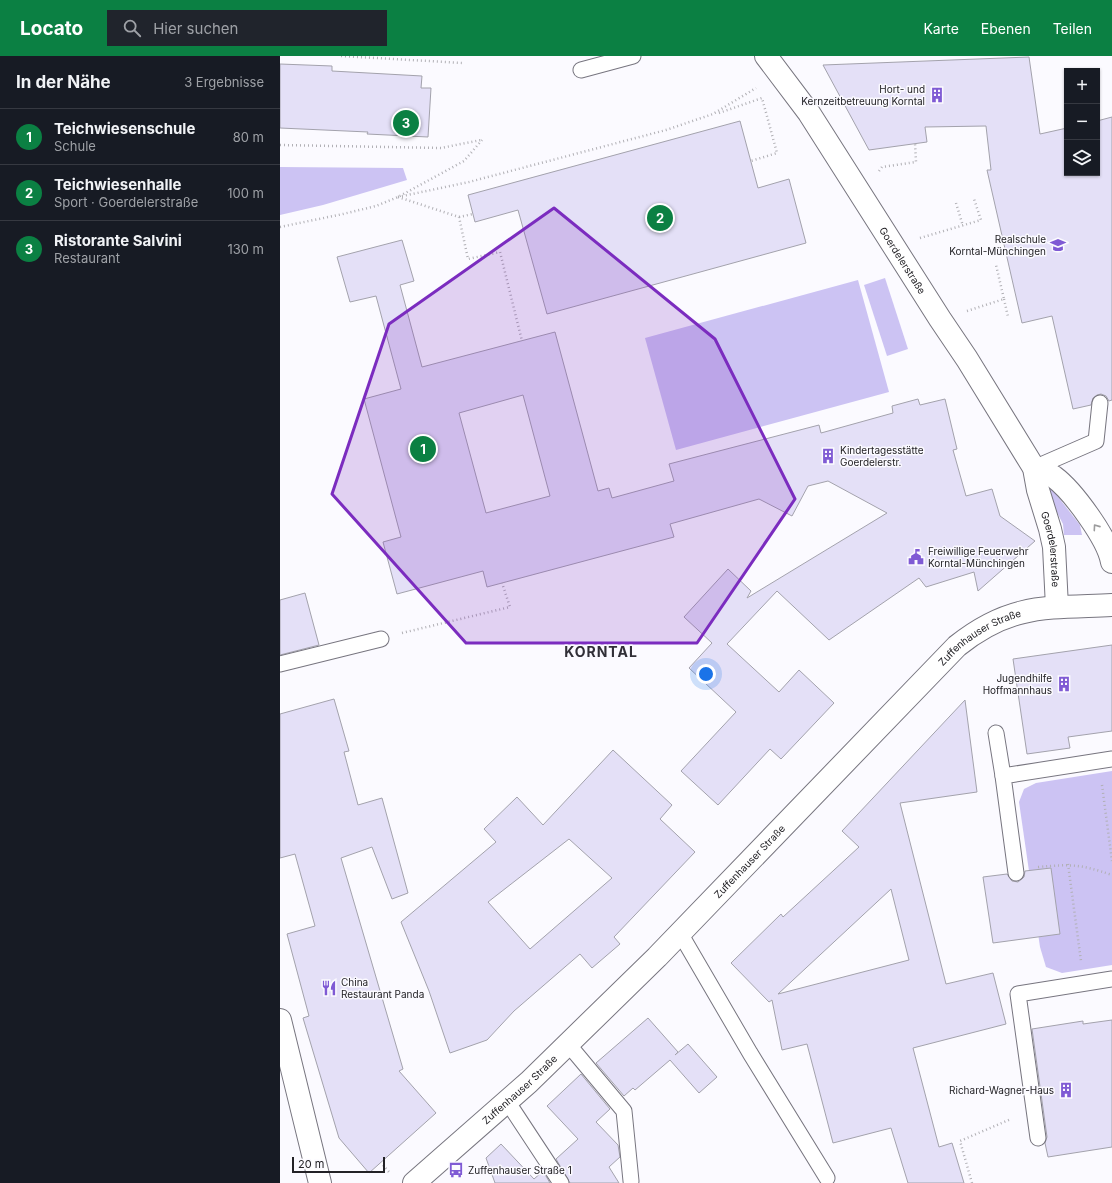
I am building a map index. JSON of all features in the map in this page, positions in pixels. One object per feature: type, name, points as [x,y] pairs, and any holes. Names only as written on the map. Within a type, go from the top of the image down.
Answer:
[{"type":"street","name":"Goerdelerstraße","points":[[771,62],[809,113],[967,359],[1034,468],[1038,490],[1054,547],[1057,607]]},
{"type":"street","points":[[1034,468],[1054,478],[1076,501],[1098,529],[1110,553],[1112,562]]},
{"type":"street","name":"Zuffenhauser Straße","points":[[414,1183],[507,1101],[568,1044],[680,932],[957,646],[975,631],[1000,618],[1031,609],[1112,606]]},
{"type":"street","points":[[280,1020],[320,1183]]},
{"type":"lane","points":[[581,70],[633,56]]},
{"type":"lane","points":[[1034,468],[1096,441],[1100,403]]},
{"type":"lane","points":[[280,664],[381,638]]},
{"type":"lane","points":[[996,733],[1015,871]]},
{"type":"lane","points":[[1002,776],[1106,760]]},
{"type":"lane","points":[[680,932],[827,1178]]},
{"type":"lane","points":[[1038,1138],[1018,994],[1112,979]]},
{"type":"lane","points":[[568,1044],[624,1111],[631,1181]]},
{"type":"lane","points":[[507,1101],[561,1183]]},
{"type":"path","points":[[341,56],[463,64]]},
{"type":"path","points":[[713,114],[761,85],[771,62]]},
{"type":"path","points":[[398,197],[468,182],[666,130],[762,98],[777,153],[751,161]]},
{"type":"path","points":[[280,145],[441,148],[482,140],[464,161],[398,197],[376,206],[280,227]]},
{"type":"path","points":[[860,194],[882,167],[916,162],[915,144]]},
{"type":"path","points":[[398,197],[459,217],[473,214]]},
{"type":"path","points":[[893,246],[981,220],[974,198]]},
{"type":"path","points":[[956,203],[963,226]]},
{"type":"path","points":[[459,217],[468,259],[500,252],[522,341]]},
{"type":"path","points":[[996,265],[1008,318]]},
{"type":"path","points":[[940,319],[1004,299]]},
{"type":"path","points":[[381,638],[510,607],[502,583]]},
{"type":"path","points":[[1106,760],[1112,861]]},
{"type":"path","points":[[1068,864],[1084,983]]},
{"type":"path","points":[[1015,871],[1068,864],[1084,866],[1112,875]]},
{"type":"path","points":[[972,1183],[960,1141],[1034,1109]]},
{"type":"highlighted area","points":[[554,208],[715,339],[795,499],[697,643],[466,643],[332,494],[389,324]]},
{"type":"shaded area","points":[[280,167],[403,168],[407,180],[323,205],[280,215]]},
{"type":"shaded area","points":[[885,278],[908,349],[887,356],[864,285]]},
{"type":"shaded area","points":[[858,280],[889,392],[676,450],[645,338]]},
{"type":"shaded area","points":[[1048,484],[1080,525],[1082,535],[1064,535],[1063,524],[1045,489]]},
{"type":"shaded area","points":[[1112,771],[1112,965],[1062,973],[1046,967],[1040,947],[1019,802],[1024,789],[1036,783]]},
{"type":"building","points":[[1029,57],[1040,134],[1064,129],[1064,176],[1100,176],[1100,120],[1112,117],[1112,400],[1109,401],[1106,396],[1101,394],[1093,398],[1091,405],[1073,409],[1052,316],[1022,323],[987,170],[991,170],[986,126],[925,127],[927,142],[869,150],[823,65]]},
{"type":"building","points":[[280,64],[332,66],[332,71],[422,76],[421,88],[431,88],[428,137],[367,134],[368,132],[280,128]]},
{"type":"building","points":[[740,121],[758,188],[789,179],[806,243],[547,314],[518,210],[475,222],[468,195]]},
{"type":"building","points":[[402,240],[414,281],[400,285],[422,367],[555,332],[598,491],[609,488],[612,498],[674,481],[669,464],[819,425],[821,433],[893,413],[892,406],[918,399],[920,405],[945,399],[957,449],[953,450],[966,496],[992,489],[1000,516],[1035,541],[978,591],[974,572],[926,587],[919,578],[829,640],[777,591],[727,644],[779,692],[799,670],[834,703],[781,759],[770,749],[718,805],[681,771],[736,712],[689,668],[712,643],[684,617],[728,569],[751,591],[747,598],[887,513],[828,481],[808,486],[792,516],[759,499],[670,524],[674,537],[487,587],[483,571],[397,594],[383,542],[401,537],[364,399],[401,389],[376,296],[350,302],[337,257]],"holes":[[[523,395],[550,496],[486,513],[459,413]]]},
{"type":"building","points":[[305,593],[319,645],[280,655],[280,600]]},
{"type":"building","name":"Jugendhilfe Hoffmannhaus","points":[[1112,645],[1112,731],[1068,737],[1070,748],[1027,754],[1013,659]]},
{"type":"building","points":[[334,699],[349,751],[344,752],[358,805],[382,798],[408,893],[392,899],[372,847],[341,858],[403,1069],[399,1071],[436,1113],[369,1173],[339,1138],[303,1018],[309,1016],[287,934],[315,926],[295,854],[280,858],[280,714]]},
{"type":"building","points":[[965,700],[977,792],[900,803],[946,984],[993,973],[1006,1024],[913,1048],[939,1147],[952,1143],[964,1183],[908,1183],[891,1128],[833,1143],[807,1044],[782,1050],[772,1000],[769,1002],[731,963],[781,914],[783,917],[859,847],[842,831]],"holes":[[[891,889],[909,960],[778,994]]]},
{"type":"building","points":[[613,750],[672,805],[660,819],[695,852],[614,937],[620,944],[592,968],[580,954],[514,1011],[487,1040],[450,1053],[429,991],[401,922],[496,842],[484,829],[517,797],[543,825]],"holes":[[[569,839],[612,878],[530,949],[488,902]]]},
{"type":"building","points":[[1051,868],[1060,934],[993,943],[983,877],[1007,874],[1012,881],[1018,882],[1024,877],[1025,871]]},
{"type":"building","points":[[648,1018],[678,1052],[675,1055],[688,1044],[717,1077],[699,1093],[670,1060],[635,1090],[633,1088],[624,1096],[596,1063]]},
{"type":"building","name":"Richard-Wagner-Haus","points":[[1112,1020],[1112,1147],[1048,1157],[1045,1143],[1047,1137],[1032,1029],[1083,1021],[1083,1024]]},
{"type":"building","points":[[581,1074],[610,1109],[596,1122],[618,1145],[620,1157],[609,1167],[619,1183],[570,1183],[556,1159],[578,1139],[547,1106]]},
{"type":"building","points":[[501,1144],[534,1179],[543,1171],[550,1183],[495,1183],[486,1158]]},
{"type":"place","name":"Hort- und Kernzeitbetreuung Korntal","points":[[937,95]]},
{"type":"place","name":"Ristorante Salvini","points":[[406,123]]},
{"type":"place","name":"Teichwiesenhalle","points":[[660,218]]},
{"type":"place","name":"Realschule Korntal-Münchingen","points":[[1058,245]]},
{"type":"place","name":"Teichwiesenschule","points":[[423,449]]},
{"type":"place","name":"Kindertagesstätte Goerdelerstr.","points":[[828,456]]},
{"type":"place","name":"Freiwillige Feuerwehr Korntal-Münchingen","points":[[916,557]]},
{"type":"place","name":"Jugendhilfe Hoffmannhaus","points":[[1064,684]]},
{"type":"place","name":"China Restaurant Panda","points":[[329,988]]},
{"type":"place","name":"Richard-Wagner-Haus","points":[[1066,1090]]},
{"type":"place","name":"Zuffenhauser Straße 1","points":[[456,1170]]},
{"type":"district","name":"KORNTAL","points":[[601,652]]}]
